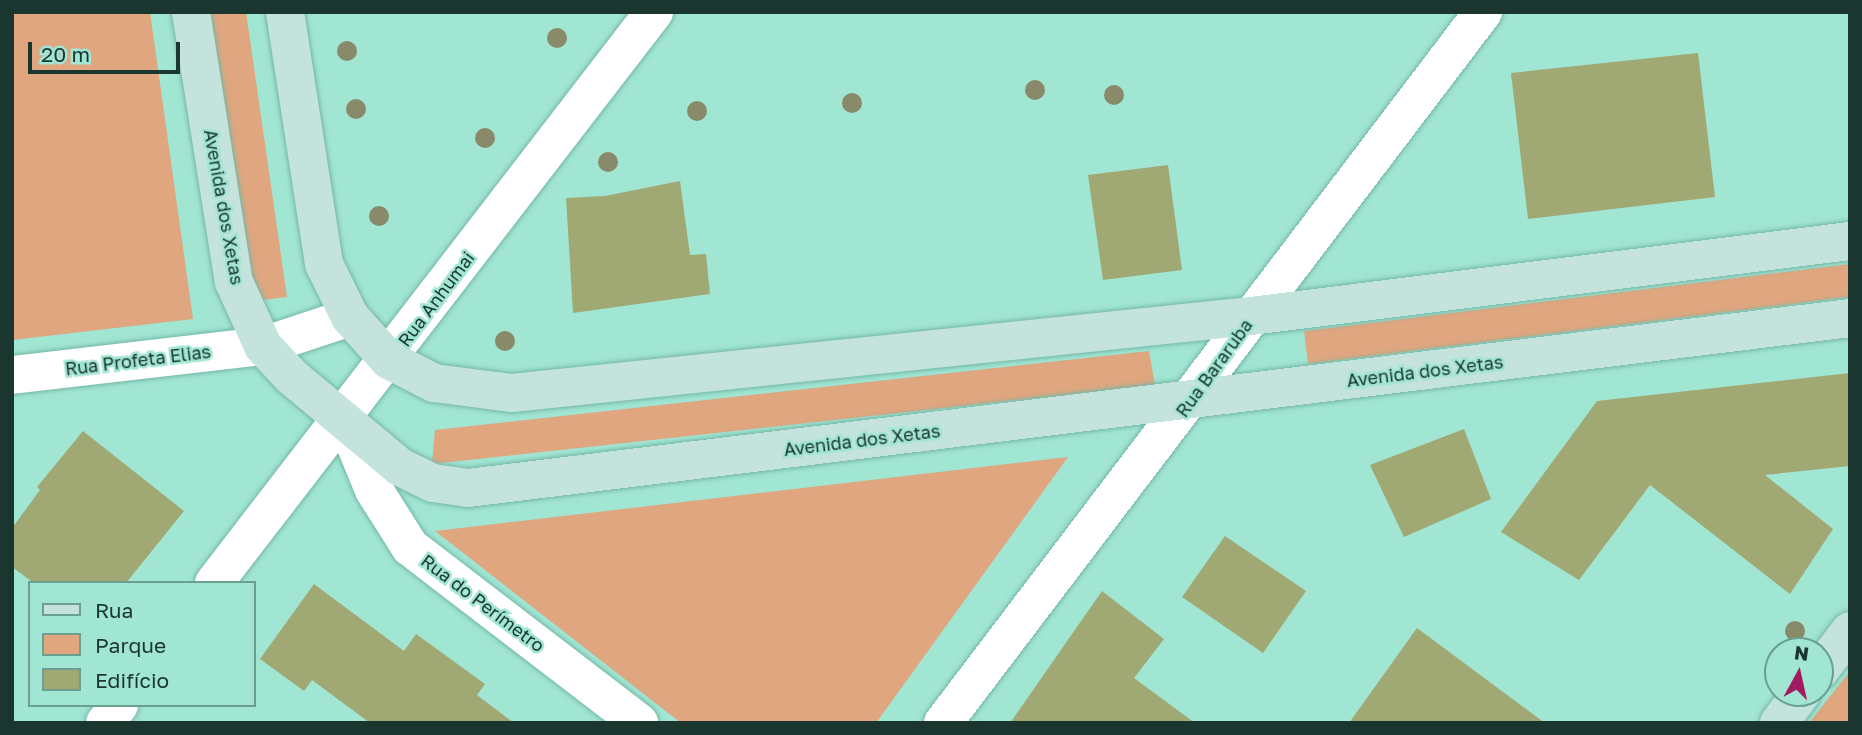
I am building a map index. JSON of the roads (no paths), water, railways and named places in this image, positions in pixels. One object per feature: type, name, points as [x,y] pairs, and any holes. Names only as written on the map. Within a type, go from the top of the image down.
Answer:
[{"type":"street","name":"Avenida dos Xetas","points":[[191,12],[234,282],[264,346],[292,377],[344,417],[400,467],[433,483],[468,488],[1850,318]]},
{"type":"street","points":[[285,12],[324,264],[350,317],[389,360],[434,383],[512,393],[1251,316],[1850,240]]},
{"type":"street","name":"Rua Anhumai","points":[[216,581],[389,360],[654,12]]},
{"type":"street","name":"Rua Bararuba","points":[[943,723],[1193,400],[1251,316],[1483,12]]},
{"type":"street","name":"Rua Profeta Elias","points":[[12,375],[264,346],[350,317]]},
{"type":"street","name":"Rua do Perímetro","points":[[344,417],[374,490],[410,548],[639,723]]},
{"type":"street","points":[[1834,652],[1850,631]]},
{"type":"street","points":[[105,723],[117,707]]},
{"type":"street","points":[[1779,723],[1791,707]]}]
